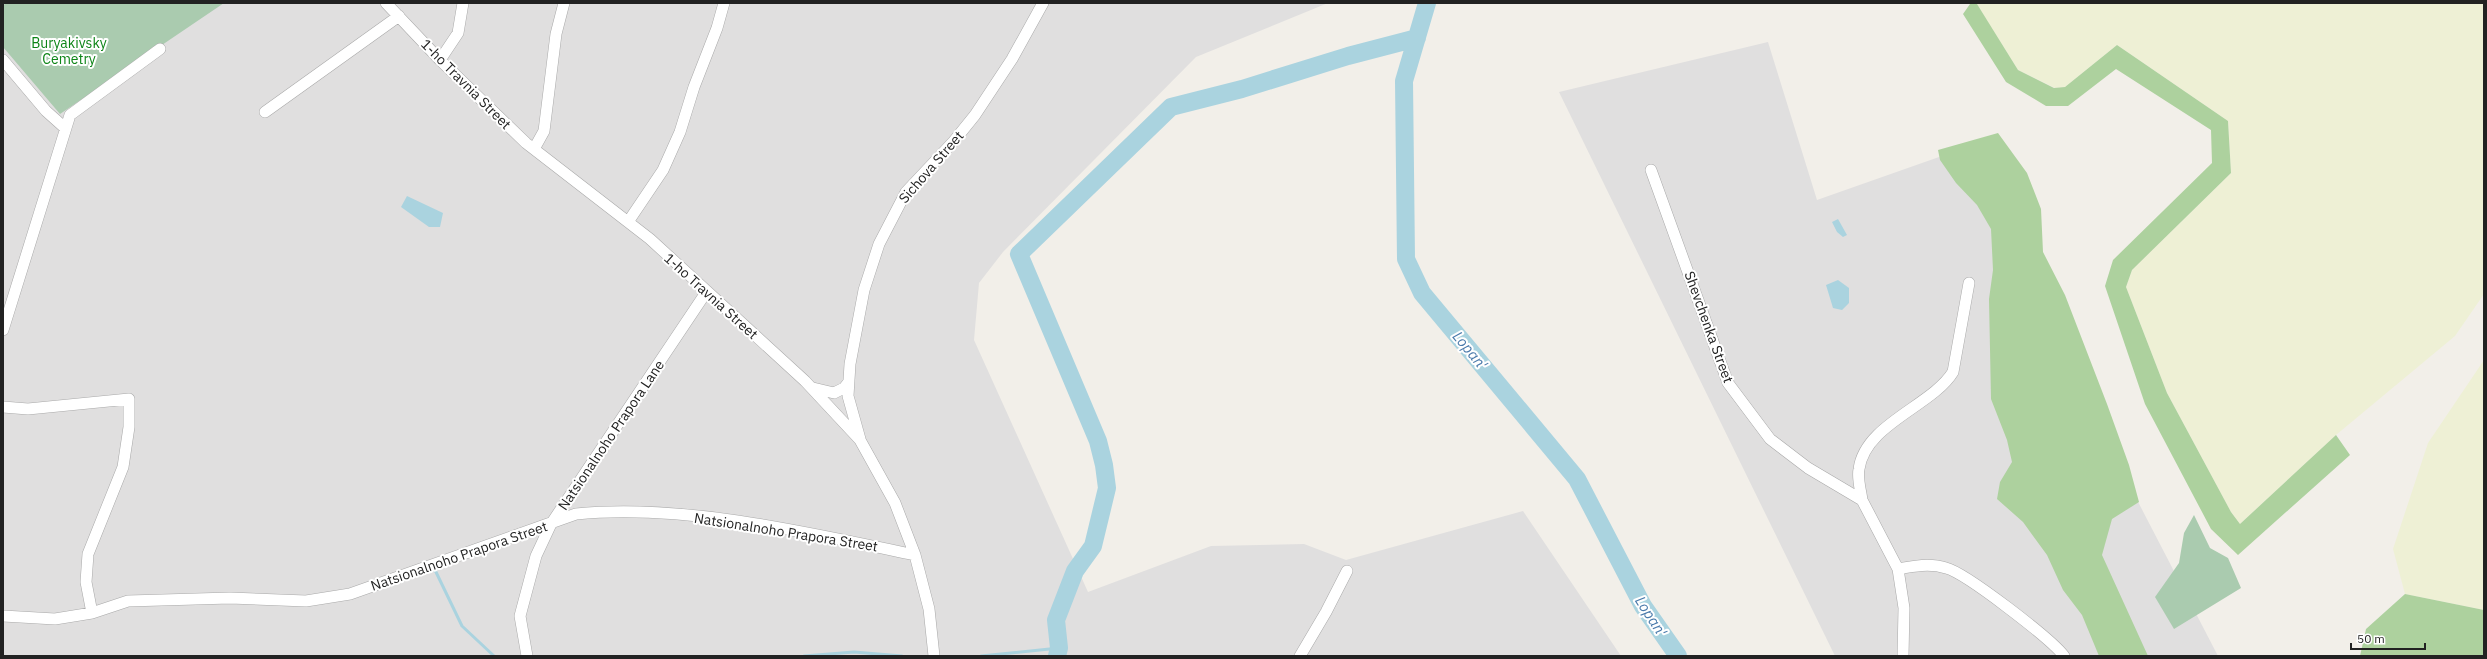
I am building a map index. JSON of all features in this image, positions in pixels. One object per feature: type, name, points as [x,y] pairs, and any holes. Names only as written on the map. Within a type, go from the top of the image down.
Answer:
[{"type":"street","name":"1-ho Travnia Street","points":[[386,3],[440,60],[534,150],[628,222],[707,291],[810,387],[860,440],[895,503],[915,555],[929,609],[934,656]]},
{"type":"street","points":[[440,60],[458,33],[463,3]]},
{"type":"street","points":[[534,150],[544,131],[556,34],[564,3]]},
{"type":"street","points":[[628,222],[664,170],[680,132],[694,87],[717,28],[724,3]]},
{"type":"street","name":"Sichova Street","points":[[860,440],[848,396],[848,383],[864,290],[871,263],[895,210],[910,187],[954,141],[975,115],[1012,59],[1044,3]]},
{"type":"street","points":[[265,112],[399,16]]},
{"type":"street","points":[[3,330],[70,115],[160,49]]},
{"type":"street","points":[[3,60],[46,111],[65,128]]},
{"type":"street","name":"Shevchenka Street","points":[[1651,170],[1728,383],[1770,439],[1808,468],[1862,500]]},
{"type":"street","points":[[1903,656],[1904,608],[1898,568],[1862,500],[1859,470],[1865,450],[1893,421],[1945,384],[1953,372],[1969,283]]},
{"type":"street","name":"Natsionalnoho Prapora Lane","points":[[527,656],[520,616],[536,556],[551,524],[707,291]]},
{"type":"street","points":[[810,387],[834,393],[844,388],[848,383]]},
{"type":"street","points":[[3,408],[28,409],[129,399],[130,428],[123,467],[88,554],[86,582],[92,613]]},
{"type":"street","name":"Natsionalnoho Prapora Street","points":[[3,616],[55,619],[92,613],[128,601],[230,598],[306,601],[350,594],[576,514],[605,511],[695,516],[809,533],[915,555]]},
{"type":"street","points":[[1898,568],[1934,565],[1960,573],[2018,617],[2064,656]]},
{"type":"street","points":[[1300,656],[1326,612],[1347,571]]},
{"type":"shaded area","points":[[3,3],[1328,3],[1196,57],[1003,252],[979,283],[974,340],[1088,592],[1211,546],[1304,544],[1346,560],[1523,511],[1621,656],[3,656]]},
{"type":"shaded area","points":[[1768,42],[1817,200],[1956,151],[2218,656],[1835,656],[1559,92]]},
{"type":"green space","name":"Buryakivsky Cemetry","points":[[5,3],[224,3],[60,114],[3,47],[3,7]]},
{"type":"green space","points":[[1976,3],[2484,3],[2484,294],[2455,336],[2336,435],[2240,524],[2231,512],[2167,393],[2126,287],[2132,270],[2231,173],[2228,121],[2117,45],[2065,87],[2055,88],[2018,70]]},
{"type":"green space","points":[[1970,4],[1977,4],[2018,70],[2054,88],[2065,87],[2117,45],[2228,121],[2231,173],[2132,270],[2126,287],[2167,393],[2231,512],[2240,524],[2336,435],[2350,455],[2238,555],[2211,529],[2145,404],[2105,286],[2113,260],[2212,163],[2211,130],[2116,69],[2068,106],[2046,106],[2006,82],[1963,14]]},
{"type":"green space","points":[[1998,133],[2027,173],[2041,209],[2043,252],[2065,295],[2129,465],[2139,502],[2112,519],[2102,555],[2148,656],[2099,656],[2082,615],[2063,590],[2047,555],[2023,522],[1997,499],[2000,482],[2012,462],[2007,440],[1991,399],[1989,299],[1993,270],[1991,229],[1977,205],[1956,183],[1940,160],[1938,150]]},
{"type":"green space","points":[[2484,360],[2484,610],[2405,594],[2393,549],[2428,443]]},
{"type":"green space","points":[[2194,515],[2210,548],[2228,558],[2241,588],[2174,629],[2155,597],[2179,563],[2184,533]]},
{"type":"green space","points":[[2405,594],[2484,610],[2484,656],[2360,656],[2366,629]]},
{"type":"water","points":[[407,196],[443,213],[440,227],[429,227],[401,207]]},
{"type":"water","points":[[1838,219],[1847,235],[1843,237],[1837,232],[1832,222]]},
{"type":"water","points":[[1838,280],[1849,288],[1849,303],[1842,310],[1833,308],[1826,285]]},
{"type":"waterway","name":"Lopan'","points":[[1427,3],[1404,81],[1406,259],[1422,293],[1577,479],[1643,606],[1678,656]]},
{"type":"waterway","points":[[1057,656],[1059,648],[1056,620],[1075,571],[1093,546],[1107,488],[1104,465],[1098,441],[1019,254],[1171,107],[1242,89],[1348,56],[1417,38]]},
{"type":"waterway","points":[[433,570],[435,570],[462,626],[494,656]]},
{"type":"waterway","points":[[981,656],[1059,648]]},
{"type":"waterway","points":[[804,656],[854,652],[902,656]]}]
